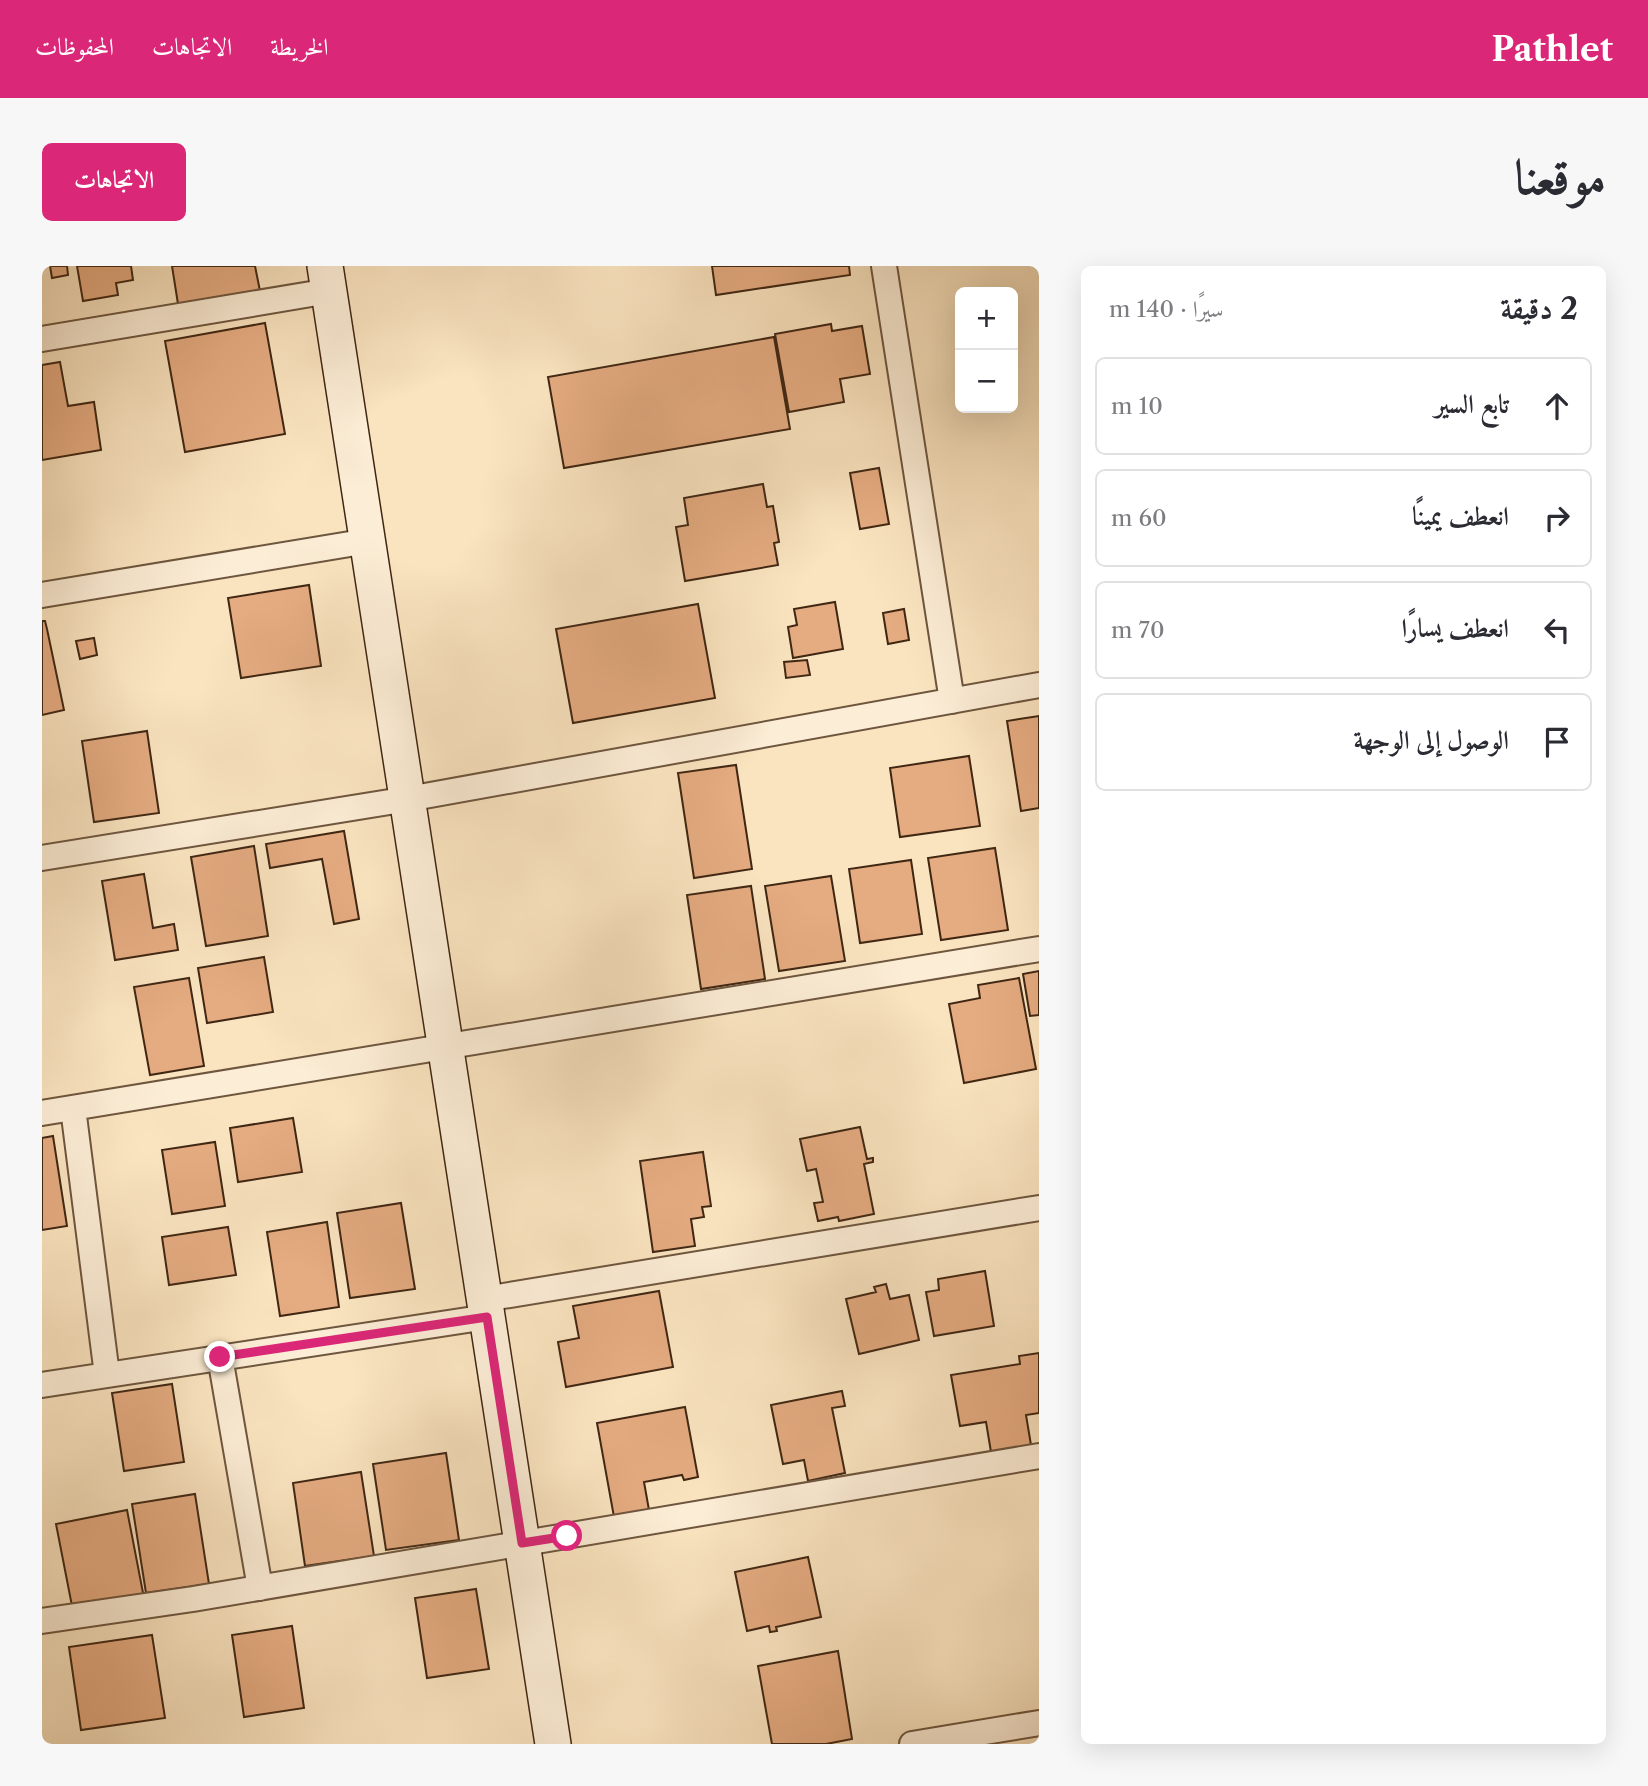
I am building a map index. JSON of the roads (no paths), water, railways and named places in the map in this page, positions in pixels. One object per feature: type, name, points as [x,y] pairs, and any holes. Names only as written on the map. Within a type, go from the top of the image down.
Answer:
[{"type":"street","points":[[884,266],[952,701]]},
{"type":"street","points":[[42,340],[327,279],[553,1744]]},
{"type":"street","points":[[42,595],[368,541]]},
{"type":"street","points":[[42,858],[408,799],[1039,685]]},
{"type":"street","points":[[42,1113],[1039,948]]},
{"type":"street","points":[[73,1108],[107,1375]]},
{"type":"street","points":[[42,1385],[220,1357],[1039,1208]]},
{"type":"street","points":[[220,1357],[260,1588]]},
{"type":"street","points":[[42,1621],[260,1588],[1039,1456]]},
{"type":"street","points":[[912,1744],[1039,1723]]}]
